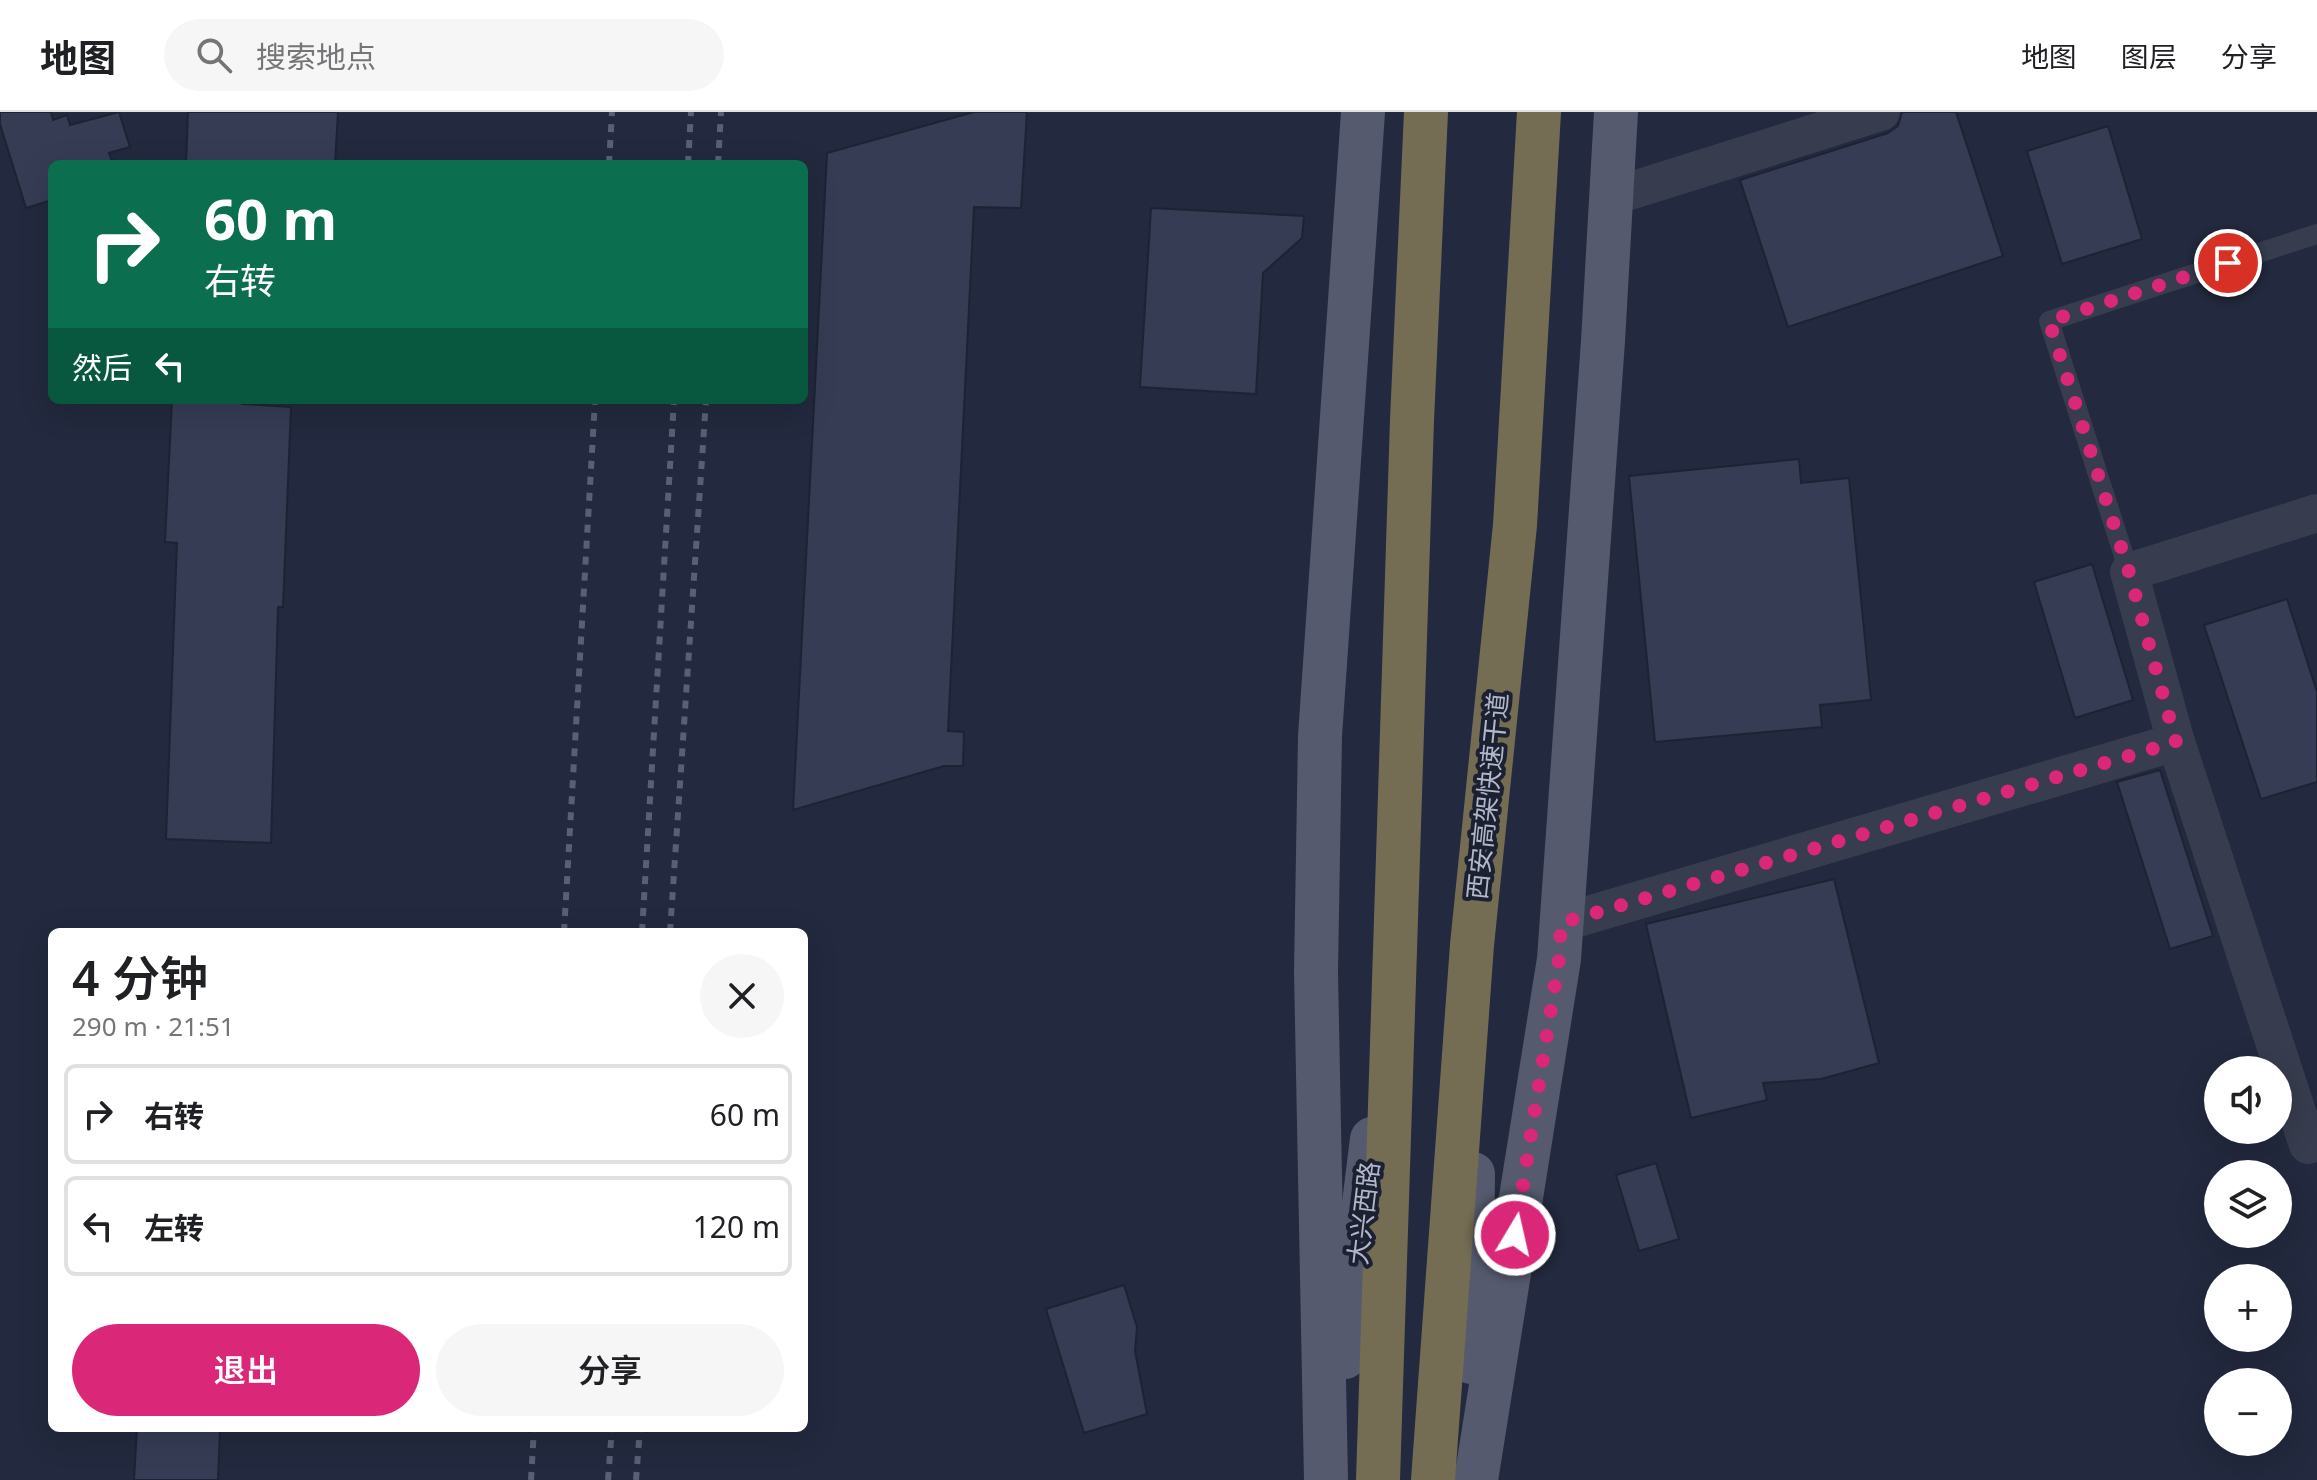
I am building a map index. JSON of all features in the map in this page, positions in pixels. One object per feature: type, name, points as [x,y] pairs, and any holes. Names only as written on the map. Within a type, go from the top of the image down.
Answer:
[{"type":"highway","points":[[1378,1480],[1411,436],[1426,112]]},
{"type":"highway","name":"西安高架快速干道","points":[[1433,1480],[1472,945],[1515,525],[1539,112]]},
{"type":"main road","points":[[1328,1480],[1316,972],[1320,736],[1363,112]]},
{"type":"main road","points":[[1476,1480],[1557,975],[1616,112]]},
{"type":"main road","points":[[1468,1480],[1473,1301],[1472,945]]},
{"type":"main road","name":"大兴西路","points":[[1328,1480],[1397,946]]},
{"type":"street","points":[[1611,197],[1881,112]]},
{"type":"street","points":[[2317,513],[2129,572],[2176,742],[2308,1145],[2317,1142]]},
{"type":"street","points":[[1561,923],[2176,742]]},
{"type":"lane","points":[[2129,572],[2049,321],[2317,234]]},
{"type":"building","points":[[0,112],[51,112],[53,120],[67,115],[70,125],[119,112],[130,147],[109,153],[112,160],[48,160],[48,201],[26,208],[0,124]]},
{"type":"building","points":[[188,112],[338,112],[335,160],[186,160]]},
{"type":"building","points":[[974,112],[1027,112],[1021,208],[974,207],[948,731],[964,732],[963,766],[944,766],[793,810],[827,153]]},
{"type":"building","points":[[1902,112],[1956,112],[2003,256],[1788,327],[1740,180],[1888,133],[1898,126]]},
{"type":"building","points":[[2108,126],[2142,239],[2062,264],[2027,151]]},
{"type":"building","points":[[1151,208],[1304,216],[1302,238],[1263,273],[1256,394],[1140,387]]},
{"type":"building","points":[[172,404],[291,407],[283,607],[278,607],[271,843],[166,839],[177,543],[165,542]]},
{"type":"building","points":[[1799,459],[1801,483],[1849,478],[1871,700],[1820,705],[1822,727],[1655,742],[1629,476]]},
{"type":"building","points":[[2092,564],[2133,700],[2075,718],[2034,582]]},
{"type":"building","points":[[2287,599],[2317,692],[2317,782],[2261,799],[2204,625]]},
{"type":"building","points":[[2160,770],[2213,936],[2170,949],[2117,782]]},
{"type":"building","points":[[1834,879],[1879,1063],[1821,1079],[1763,1083],[1767,1100],[1691,1118],[1646,924]]},
{"type":"building","points":[[1656,1163],[1679,1239],[1639,1251],[1616,1175]]},
{"type":"building","points":[[1124,1285],[1137,1327],[1135,1351],[1147,1414],[1084,1433],[1046,1309]]},
{"type":"building","points":[[137,1432],[220,1432],[218,1480],[134,1480]]},
{"type":"railway","points":[[609,160],[612,112]]},
{"type":"railway","points":[[688,160],[691,112]]},
{"type":"railway","points":[[718,160],[721,112]]},
{"type":"railway","points":[[564,928],[595,404]]},
{"type":"railway","points":[[642,928],[674,404]]},
{"type":"railway","points":[[670,928],[706,404]]},
{"type":"railway","points":[[531,1480],[534,1432]]},
{"type":"railway","points":[[608,1480],[612,1432]]},
{"type":"railway","points":[[636,1480],[640,1432]]},
{"type":"route","points":[[1515,1235],[1559,959],[1561,923],[2176,742],[2129,572],[2049,321],[2228,263]]}]
